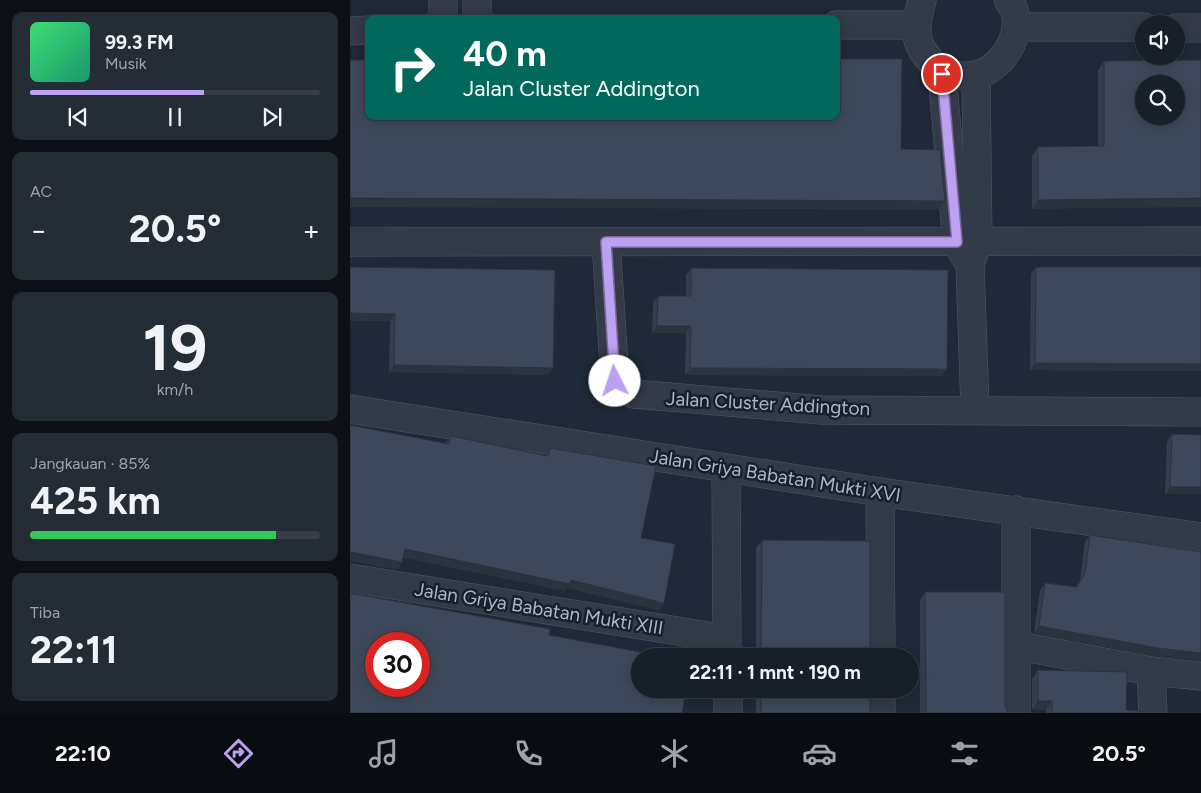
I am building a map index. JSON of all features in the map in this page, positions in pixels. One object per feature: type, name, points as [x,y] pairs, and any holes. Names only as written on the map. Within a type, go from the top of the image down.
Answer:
[{"type":"street","points":[[443,0],[443,15]]},
{"type":"street","points":[[477,0],[477,15]]},
{"type":"street","points":[[942,74],[976,75],[994,67],[1010,50],[1016,27],[1008,0]]},
{"type":"street","points":[[840,24],[919,12],[921,51],[942,74],[968,249]]},
{"type":"street","points":[[1016,27],[1135,27]]},
{"type":"street","points":[[1185,28],[1201,28]]},
{"type":"street","points":[[350,31],[365,30]]},
{"type":"street","points":[[975,409],[968,249],[976,75]]},
{"type":"street","points":[[350,242],[606,242],[968,249],[1201,241]]},
{"type":"street","name":"Jalan Cluster Addington","points":[[606,242],[615,381],[622,390],[634,394],[822,410],[975,409],[1201,412]]},
{"type":"street","name":"Jalan Griya Babatan Mukti XVI","points":[[350,409],[880,492],[1201,538]]},
{"type":"street","points":[[726,468],[727,648]]},
{"type":"street","points":[[880,492],[881,648]]},
{"type":"street","points":[[1016,510],[1014,645],[1016,713]]},
{"type":"street","name":"Jalan Griya Babatan Mukti XIII","points":[[350,578],[727,648]]},
{"type":"street","points":[[1014,645],[1151,671],[1201,676]]},
{"type":"street","points":[[1151,671],[1153,713]]},
{"type":"street","points":[[728,698],[728,713]]},
{"type":"street","points":[[881,698],[881,713]]},
{"type":"building","points":[[840,59],[902,59],[901,149],[940,150],[945,201],[350,198],[350,60],[365,60],[365,120],[840,120]]},
{"type":"building","points":[[1185,60],[1201,60],[1201,198],[1038,200],[1038,147],[1104,146],[1104,61],[1135,61],[1135,65],[1185,65]]},
{"type":"building","points":[[350,267],[555,270],[553,368],[394,365],[395,314],[350,313]]},
{"type":"building","points":[[1036,267],[1201,267],[1201,364],[1035,363]]},
{"type":"building","points":[[691,268],[948,270],[947,369],[690,368],[691,326],[657,326],[658,296],[691,296]]},
{"type":"building","points":[[350,425],[449,444],[451,436],[548,456],[550,448],[656,466],[641,538],[675,544],[664,603],[571,580],[570,584],[405,549],[402,562],[350,552]]},
{"type":"building","points":[[1172,434],[1201,435],[1201,487],[1170,487]]},
{"type":"building","points":[[1090,535],[1201,552],[1201,653],[1158,648],[1039,626],[1045,583],[1077,587],[1085,573]]},
{"type":"building","points":[[762,540],[870,541],[870,648],[761,648]]},
{"type":"building","points":[[925,592],[1005,592],[1005,706],[1008,713],[926,713]]},
{"type":"building","points":[[350,593],[550,629],[549,635],[631,650],[631,698],[684,698],[682,713],[350,713]]},
{"type":"building","points":[[1038,670],[1127,672],[1126,710],[1140,711],[1140,713],[1052,713],[1052,701],[1038,701]]},
{"type":"building","points":[[761,698],[870,698],[870,713],[761,713]]},
{"type":"route","points":[[615,381],[606,242],[957,242],[942,74]]}]
